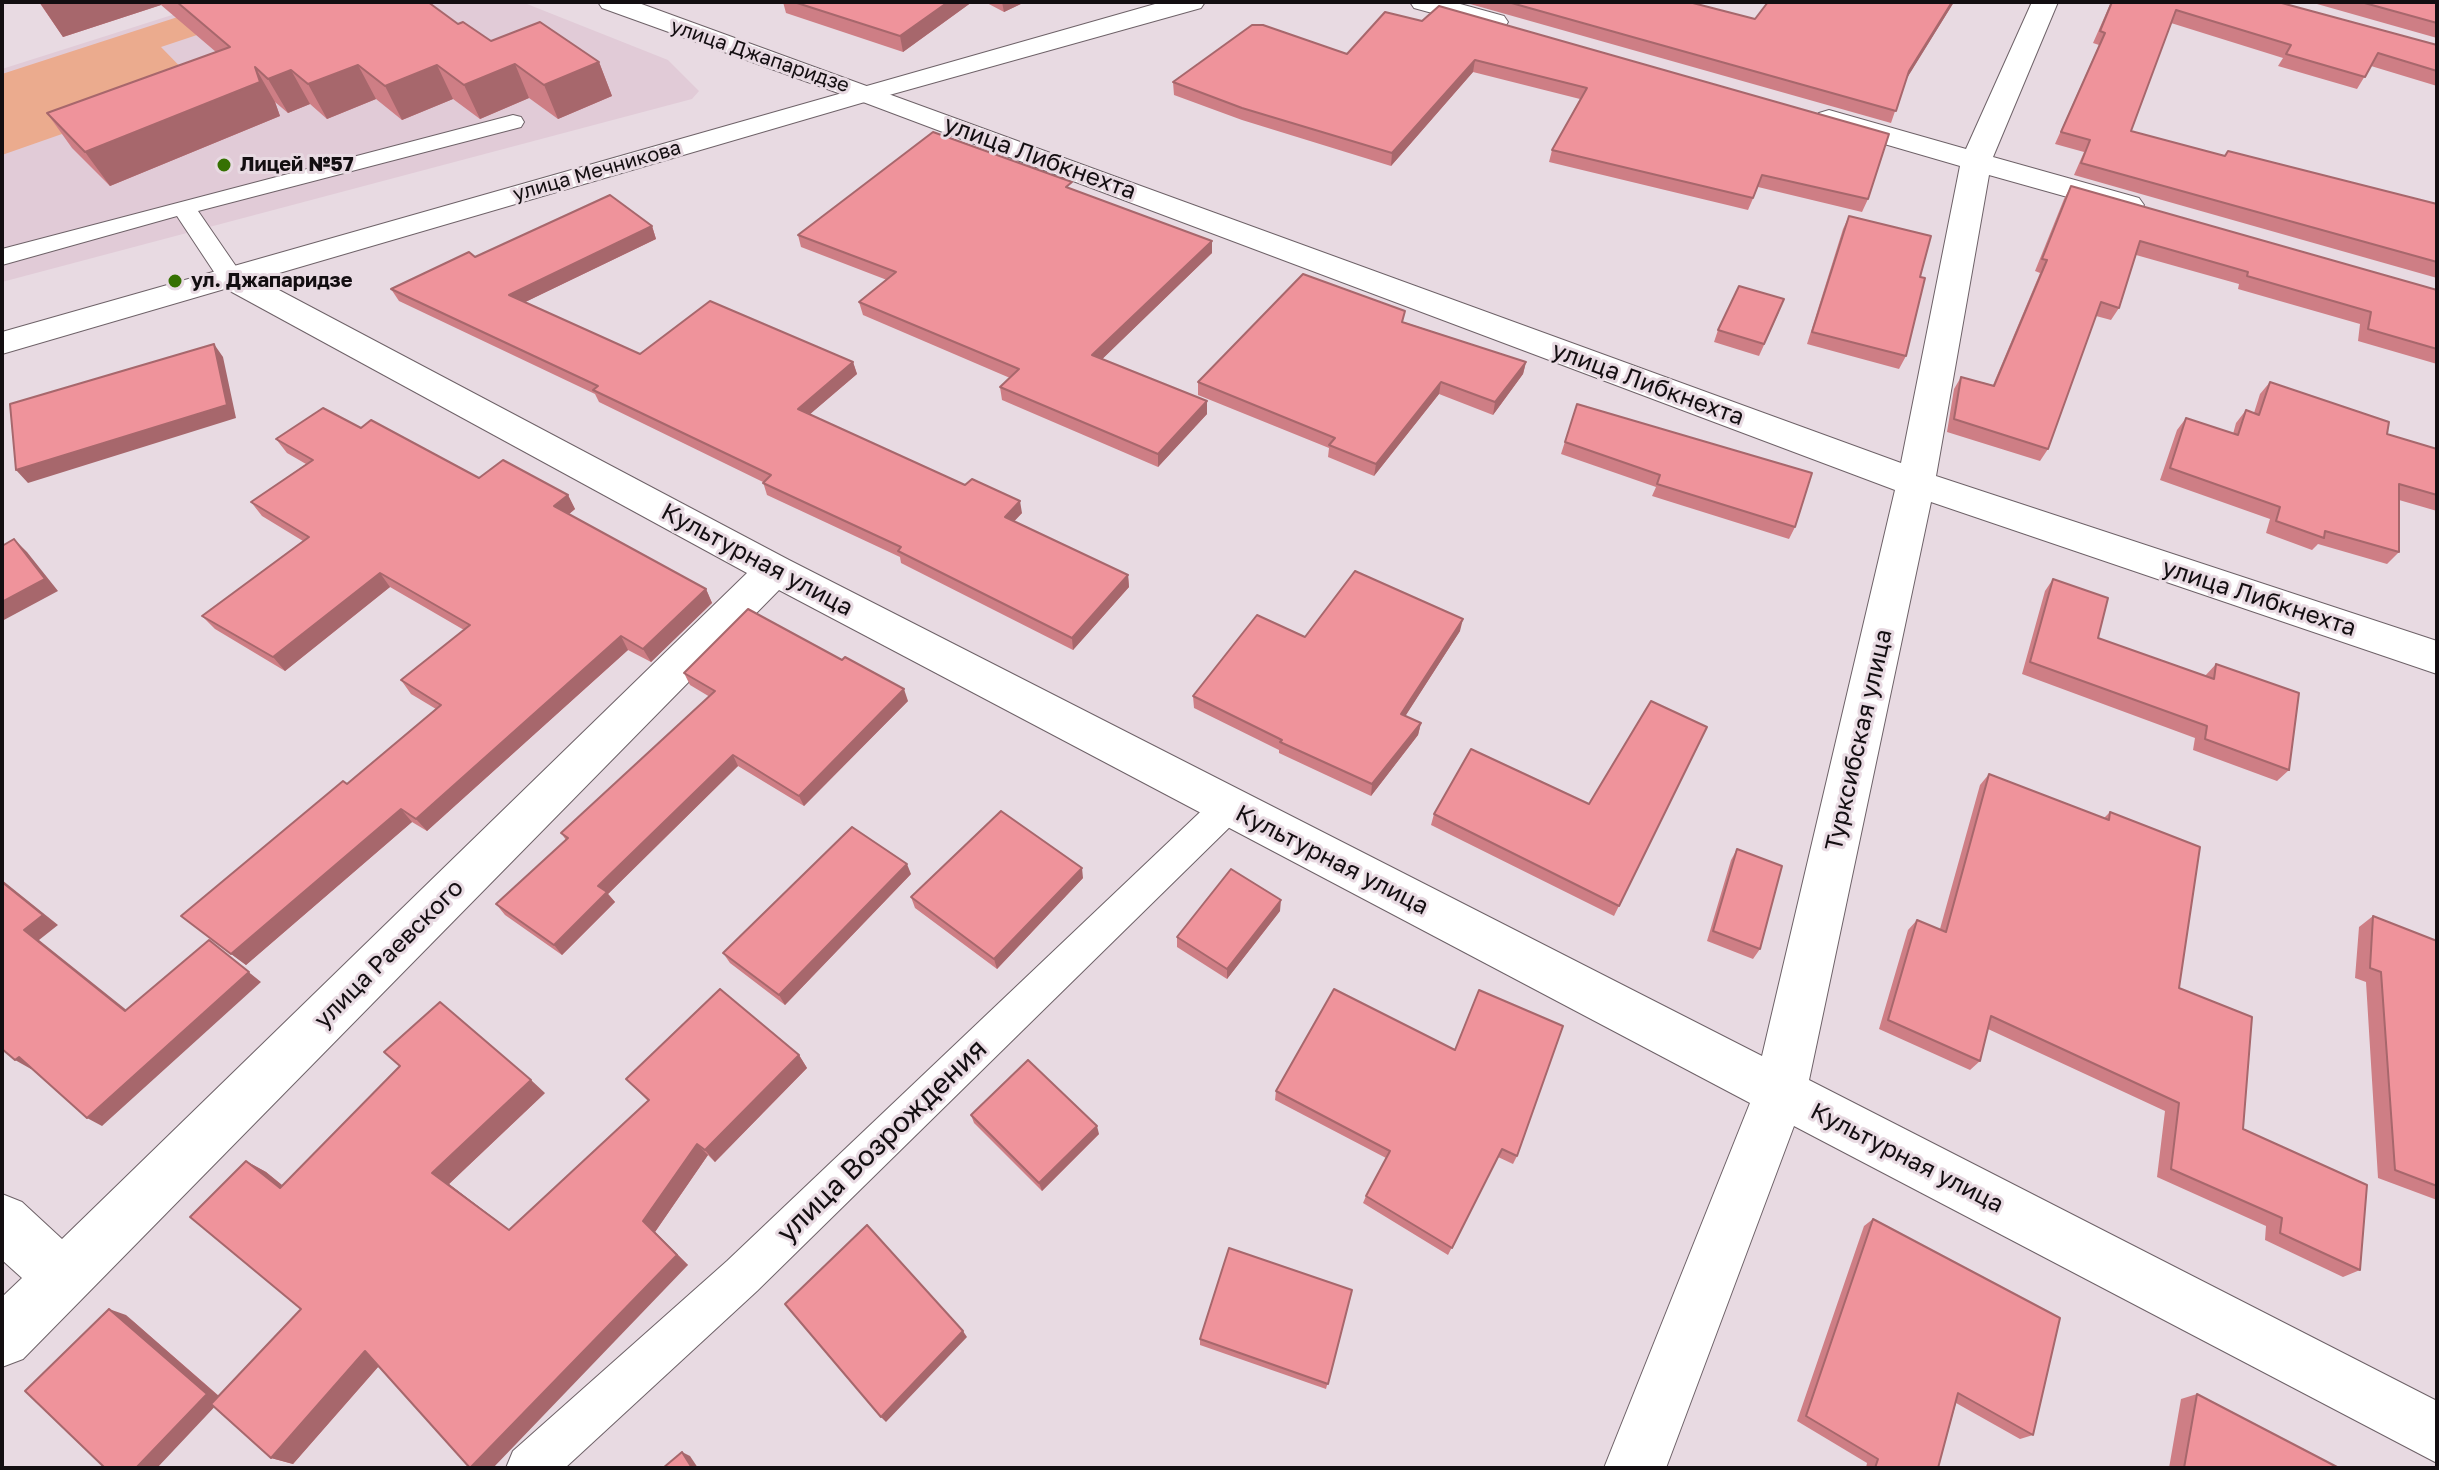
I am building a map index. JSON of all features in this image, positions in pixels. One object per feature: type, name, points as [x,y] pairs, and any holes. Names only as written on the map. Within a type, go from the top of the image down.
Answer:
[{"type":"street","name":"улица Джапаридзе","points":[[611,2],[659,9],[865,93]]},
{"type":"street","name":"улица Мечникова","points":[[2,343],[865,93],[1192,2]]},
{"type":"street","points":[[1423,2],[1515,29]]},
{"type":"street","name":"Турксибская улица","points":[[1635,1468],[1780,1092],[1916,483],[1976,161],[2045,2]]},
{"type":"street","name":"улица Либкнехта","points":[[865,93],[1916,483],[2437,658]]},
{"type":"street","points":[[1807,113],[2160,214]]},
{"type":"street","name":"Культурная улица","points":[[231,278],[775,570],[2437,1433]]},
{"type":"street","name":"улица Раевского","points":[[2,1338],[775,570]]},
{"type":"street","points":[[2,1222],[63,1278]]},
{"type":"lane","points":[[2,257],[513,122]]},
{"type":"lane","points":[[183,207],[231,278]]},
{"type":"lane","name":"улица Возрождения","points":[[530,1468],[742,1276],[1228,807]]},
{"type":"shaded area","name":"Лицей №57","points":[[213,2],[522,2],[668,60],[699,91],[692,99],[2,282],[2,69]]},
{"type":"shaded area","points":[[224,2],[296,2],[161,47],[199,86],[2,155],[2,74]]},
{"type":"building","points":[[177,2],[428,2],[458,24],[463,22],[491,41],[540,22],[599,62],[544,85],[515,64],[464,85],[437,65],[385,86],[358,65],[308,84],[291,70],[268,79],[255,67],[260,82],[85,152],[47,113],[230,47]]},
{"type":"building","points":[[794,2],[948,2],[900,36]]},
{"type":"building","points":[[1508,2],[1689,2],[1755,19],[1768,2],[1952,2],[1909,71],[1896,111]]},
{"type":"building","points":[[2112,2],[2278,2],[2437,45],[2437,71],[2378,53],[2365,77],[2286,54],[2291,45],[2176,10],[2131,131],[2225,156],[2228,151],[2437,204],[2437,262],[2081,163],[2090,140],[2061,132],[2105,33],[2100,31]]},
{"type":"building","points":[[2361,2],[2437,2],[2437,23]]},
{"type":"building","points":[[1439,6],[1889,134],[1868,199],[1762,175],[1753,198],[1552,150],[1587,88],[1475,60],[1392,153],[1242,108],[1173,82],[1252,25],[1263,25],[1347,54],[1385,12],[1422,21]]},
{"type":"building","points":[[933,132],[1072,182],[1066,187],[1212,241],[1092,355],[1207,401],[1158,454],[1000,387],[1019,369],[859,302],[896,272],[798,235]]},
{"type":"building","points":[[2071,186],[2437,290],[2437,349],[2368,329],[2371,312],[2140,241],[2119,308],[2101,302],[2048,449],[1954,419],[1961,377],[1994,386],[2047,260],[2042,259]]},
{"type":"building","points":[[610,195],[652,226],[509,295],[640,354],[710,301],[853,362],[798,409],[965,485],[972,479],[1020,501],[1005,517],[1128,575],[1072,638],[898,551],[901,547],[763,483],[771,475],[593,390],[598,386],[391,289],[469,252],[475,257]]},
{"type":"building","points":[[1849,216],[1931,236],[1920,277],[1925,278],[1906,356],[1812,332]]},
{"type":"building","points":[[1303,274],[1405,311],[1402,322],[1526,362],[1495,402],[1441,382],[1376,464],[1329,445],[1335,438],[1198,382]]},
{"type":"building","points":[[1739,286],[1784,299],[1764,344],[1718,330]]},
{"type":"building","points":[[214,344],[227,405],[16,470],[10,404]]},
{"type":"building","points":[[2270,382],[2389,422],[2387,434],[2437,449],[2437,495],[2399,484],[2399,552],[2325,531],[2324,538],[2276,521],[2280,507],[2170,468],[2186,418],[2238,435],[2246,410],[2259,415]]},
{"type":"building","points":[[1577,404],[1812,473],[1795,527],[1657,484],[1660,475],[1565,442]]},
{"type":"building","points":[[323,408],[361,428],[371,420],[479,478],[503,460],[568,495],[554,506],[706,589],[643,649],[621,636],[416,819],[401,809],[231,954],[181,916],[343,781],[347,784],[441,705],[401,680],[470,625],[380,573],[273,657],[202,616],[309,537],[251,502],[313,460],[276,439]]},
{"type":"building","points":[[14,539],[45,579],[2,602],[2,546]]},
{"type":"building","points":[[1355,571],[1463,619],[1401,714],[1421,723],[1372,784],[1280,742],[1282,740],[1193,696],[1257,615],[1305,637]]},
{"type":"building","points":[[2053,579],[2108,598],[2098,638],[2214,679],[2216,664],[2299,693],[2289,770],[2205,739],[2207,726],[2030,662]]},
{"type":"building","points":[[748,609],[842,660],[845,657],[904,689],[799,796],[733,755],[598,886],[607,892],[554,945],[496,904],[568,838],[561,833],[715,691],[684,673]]},
{"type":"building","points":[[1651,701],[1707,727],[1619,906],[1434,814],[1471,749],[1589,804]]},
{"type":"building","points":[[1989,774],[2109,820],[2110,812],[2200,847],[2179,988],[2252,1017],[2243,1129],[2367,1185],[2360,1270],[2280,1233],[2282,1218],[2171,1169],[2179,1103],[1991,1016],[1980,1061],[1888,1020],[1917,920],[1946,932]]},
{"type":"building","points":[[1001,811],[1082,868],[994,959],[911,897]]},
{"type":"building","points":[[852,827],[907,864],[779,995],[723,953]]},
{"type":"building","points":[[1737,849],[1782,866],[1760,949],[1713,931]]},
{"type":"building","points":[[1231,869],[1281,900],[1227,969],[1177,937]]},
{"type":"building","points":[[2,882],[43,915],[24,930],[125,1011],[209,940],[249,972],[87,1118],[19,1057],[15,1060],[2,1049]]},
{"type":"building","points":[[2373,916],[2437,941],[2437,1186],[2395,1170],[2381,972],[2370,968]]},
{"type":"building","points":[[720,989],[799,1055],[705,1150],[697,1144],[643,1221],[677,1255],[470,1468],[365,1351],[271,1458],[211,1404],[301,1309],[190,1217],[246,1161],[280,1188],[400,1066],[384,1052],[440,1002],[531,1080],[432,1173],[509,1230],[649,1100],[626,1079]]},
{"type":"building","points":[[1334,989],[1455,1050],[1479,990],[1563,1026],[1517,1156],[1502,1149],[1452,1248],[1366,1196],[1390,1151],[1276,1091]]},
{"type":"building","points":[[1028,1060],[1097,1126],[1039,1183],[971,1115]]},
{"type":"building","points":[[1873,1219],[2060,1318],[2033,1435],[1958,1393],[1938,1468],[1875,1468],[1878,1459],[1806,1416]]},
{"type":"building","points":[[867,1225],[963,1331],[881,1417],[785,1304]]},
{"type":"building","points":[[1229,1248],[1352,1290],[1328,1384],[1200,1339]]},
{"type":"building","points":[[109,1309],[207,1394],[136,1468],[105,1468],[25,1391]]},
{"type":"building","points":[[2197,1394],[2339,1468],[2184,1468]]},
{"type":"building","points":[[682,1452],[692,1468],[663,1468]]},
{"type":"place","name":"Лицей №57","points":[[224,165]]},
{"type":"place","name":"ул. Джапаридзе","points":[[175,281]]}]
